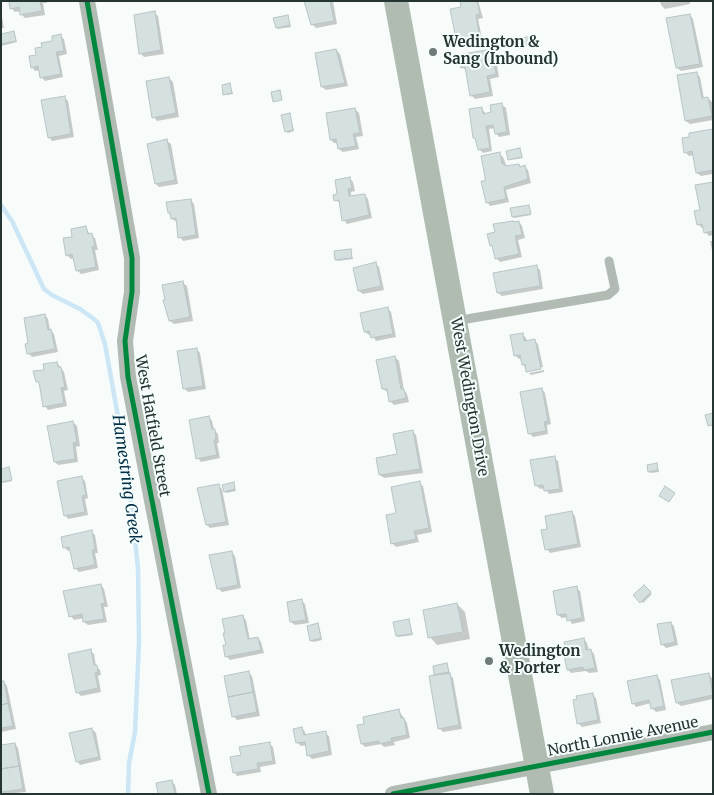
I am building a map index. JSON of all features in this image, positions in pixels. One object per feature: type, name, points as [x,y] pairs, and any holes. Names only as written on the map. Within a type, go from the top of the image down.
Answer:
[{"type":"main road","name":"West Wedington Drive","points":[[396,1],[542,794]]},
{"type":"street","name":"West Hatfield Street","points":[[87,1],[132,258],[132,292],[125,341],[128,377],[209,794]]},
{"type":"street","name":"North Lonnie Avenue","points":[[393,794],[713,732]]},
{"type":"lane","points":[[455,321],[608,295],[615,289],[610,261]]},
{"type":"building","points":[[9,1],[40,1],[42,11],[20,15],[19,7],[10,9]]},
{"type":"building","points":[[304,1],[330,1],[334,21],[311,25]]},
{"type":"building","points":[[460,1],[476,1],[478,4],[480,14],[476,15],[480,39],[457,44],[450,9],[461,7]]},
{"type":"building","points":[[155,11],[161,50],[139,54],[134,15]]},
{"type":"building","points":[[690,14],[700,64],[676,68],[666,18]]},
{"type":"building","points":[[288,15],[290,25],[276,28],[273,18]]},
{"type":"building","points":[[14,31],[16,41],[1,44],[1,34]]},
{"type":"building","points":[[61,34],[64,51],[56,52],[61,74],[40,78],[38,66],[31,68],[29,56],[36,55],[35,48],[42,47],[41,43],[52,41],[52,36]]},
{"type":"building","points":[[532,36],[534,43],[523,46],[522,38]]},
{"type":"building","points":[[336,49],[345,83],[321,87],[315,53]]},
{"type":"building","points":[[491,49],[496,74],[487,76],[490,92],[470,96],[465,67],[461,68],[458,55]]},
{"type":"building","points":[[697,72],[702,98],[708,97],[712,116],[685,121],[677,75]]},
{"type":"building","points":[[169,77],[176,113],[152,118],[146,81]]},
{"type":"building","points":[[230,83],[232,93],[223,95],[222,85]]},
{"type":"building","points":[[280,90],[282,100],[273,102],[271,92]]},
{"type":"building","points":[[65,96],[71,134],[48,138],[41,100]]},
{"type":"building","points":[[502,103],[507,132],[495,134],[493,125],[486,126],[490,148],[478,150],[475,138],[473,138],[469,109],[482,107],[483,114],[491,112],[490,105]]},
{"type":"building","points":[[355,108],[360,133],[353,134],[356,146],[338,149],[336,139],[330,140],[326,113]]},
{"type":"building","points":[[290,113],[293,130],[285,132],[281,115]]},
{"type":"building","points":[[713,129],[713,170],[696,173],[692,151],[684,153],[682,138],[689,137],[689,133]]},
{"type":"building","points":[[167,139],[175,180],[155,184],[147,144]]},
{"type":"building","points":[[520,148],[522,157],[508,160],[506,151]]},
{"type":"building","points":[[500,152],[502,164],[505,164],[505,166],[519,164],[520,167],[525,165],[528,179],[504,187],[506,199],[486,203],[481,181],[485,181],[485,177],[481,156]]},
{"type":"building","points":[[350,177],[352,188],[348,189],[349,196],[365,194],[369,215],[342,221],[339,200],[334,201],[333,195],[337,194],[335,180]]},
{"type":"building","points":[[713,182],[713,231],[704,233],[702,224],[697,225],[694,211],[700,210],[695,185]]},
{"type":"building","points":[[191,199],[196,235],[178,238],[176,218],[171,219],[166,202]]},
{"type":"building","points":[[529,205],[531,214],[512,217],[510,208]]},
{"type":"building","points":[[519,221],[522,235],[515,236],[519,254],[495,259],[487,234],[495,232],[493,224]]},
{"type":"building","points":[[86,226],[88,234],[92,233],[95,246],[92,247],[96,267],[76,271],[72,254],[66,256],[63,238],[72,237],[71,229]]},
{"type":"building","points":[[351,249],[352,258],[335,260],[334,251]]},
{"type":"building","points":[[376,262],[381,286],[358,291],[353,268]]},
{"type":"building","points":[[537,265],[540,286],[497,293],[493,273]]},
{"type":"building","points":[[183,281],[190,317],[169,321],[163,300],[165,300],[162,285]]},
{"type":"building","points":[[388,307],[393,334],[371,338],[369,331],[364,332],[360,313]]},
{"type":"building","points":[[45,314],[48,330],[51,329],[55,349],[27,354],[25,344],[28,343],[24,318]]},
{"type":"building","points":[[523,333],[524,341],[535,339],[541,369],[526,372],[525,364],[522,365],[520,355],[514,356],[510,335]]},
{"type":"building","points":[[197,348],[203,386],[183,389],[177,351]]},
{"type":"building","points":[[395,356],[401,389],[404,389],[406,398],[389,402],[387,389],[382,389],[376,360]]},
{"type":"building","points":[[57,362],[58,367],[61,367],[65,387],[61,388],[64,403],[43,407],[39,382],[36,382],[33,371],[44,370],[43,364]]},
{"type":"building","points":[[542,388],[548,421],[544,422],[546,431],[528,434],[520,392]]},
{"type":"building","points":[[713,413],[713,427],[712,425],[708,426],[705,415]]},
{"type":"building","points":[[209,416],[212,429],[215,429],[216,439],[214,440],[217,455],[196,459],[189,420]]},
{"type":"building","points":[[73,421],[77,442],[73,443],[75,459],[54,462],[47,426]]},
{"type":"building","points":[[413,430],[420,469],[379,475],[376,458],[397,454],[393,434]]},
{"type":"building","points":[[555,456],[560,489],[544,491],[543,485],[535,486],[530,460]]},
{"type":"building","points":[[657,463],[658,470],[648,472],[647,465]]},
{"type":"building","points":[[9,467],[12,480],[1,482],[1,469]]},
{"type":"building","points":[[82,476],[86,495],[82,496],[85,512],[64,516],[57,481]]},
{"type":"building","points":[[420,481],[429,528],[414,531],[416,539],[391,544],[386,515],[396,513],[391,487]]},
{"type":"building","points":[[234,482],[235,489],[224,492],[222,485]]},
{"type":"building","points":[[219,484],[226,522],[206,525],[197,488]]},
{"type":"building","points":[[665,486],[675,493],[669,502],[659,496]]},
{"type":"building","points":[[572,511],[578,544],[545,550],[541,530],[547,529],[545,516]]},
{"type":"building","points":[[92,530],[95,549],[92,550],[95,565],[74,569],[69,547],[63,548],[61,537]]},
{"type":"building","points":[[232,551],[238,585],[217,589],[209,555]]},
{"type":"building","points":[[101,584],[105,603],[101,604],[104,619],[83,622],[82,614],[69,617],[63,591]]},
{"type":"building","points":[[644,585],[651,592],[640,603],[633,595]]},
{"type":"building","points":[[577,586],[582,618],[567,621],[566,614],[557,615],[553,591]]},
{"type":"building","points":[[302,599],[306,620],[290,622],[287,602]]},
{"type":"building","points":[[457,603],[463,632],[428,638],[423,610]]},
{"type":"building","points":[[243,615],[248,639],[258,637],[261,650],[225,657],[223,645],[226,645],[222,619]]},
{"type":"building","points":[[409,619],[412,634],[396,636],[393,622]]},
{"type":"building","points":[[671,622],[675,642],[661,645],[657,624]]},
{"type":"building","points":[[318,623],[321,638],[310,641],[307,626]]},
{"type":"building","points":[[584,638],[586,650],[591,649],[595,668],[584,670],[583,667],[567,670],[563,650],[566,649],[564,642]]},
{"type":"building","points":[[91,649],[94,665],[97,665],[98,672],[95,673],[98,688],[76,693],[68,654]]},
{"type":"building","points":[[447,663],[449,672],[434,675],[433,666]]},
{"type":"building","points":[[249,671],[253,692],[228,697],[224,676]]},
{"type":"building","points":[[450,673],[459,725],[438,729],[429,676]]},
{"type":"building","points":[[709,673],[713,695],[676,703],[671,680]]},
{"type":"building","points":[[657,675],[664,706],[651,709],[649,700],[632,704],[627,681]]},
{"type":"building","points":[[1,681],[4,681],[8,703],[1,705]]},
{"type":"building","points":[[253,692],[257,712],[232,717],[228,697]]},
{"type":"building","points":[[593,693],[598,720],[577,724],[573,700],[577,699],[576,696]]},
{"type":"building","points":[[8,703],[13,726],[1,728],[1,705]]},
{"type":"building","points":[[399,709],[401,718],[404,718],[407,735],[391,738],[392,741],[379,744],[379,741],[361,744],[357,725],[364,724],[363,717]]},
{"type":"building","points":[[302,727],[304,735],[326,731],[329,751],[307,756],[305,742],[296,743],[293,729]]},
{"type":"building","points":[[92,728],[99,757],[76,762],[69,733]]},
{"type":"building","points":[[270,742],[273,761],[257,763],[258,769],[233,773],[230,757],[241,755],[239,747]]},
{"type":"building","points":[[15,743],[19,766],[1,769],[1,745]]},
{"type":"building","points":[[19,766],[23,789],[1,792],[1,769]]},
{"type":"building","points":[[172,780],[175,794],[158,794],[156,783]]},
{"type":"waterway","name":"Hamestring Creek","points":[[1,205],[12,221],[44,289],[94,319],[98,323],[105,344],[127,467],[138,568],[139,642],[135,732],[129,763],[128,794]]},
{"type":"cycle path","points":[[87,1],[132,258],[132,292],[125,341],[128,377],[209,794]]},
{"type":"cycle path","points":[[393,794],[713,732]]},
{"type":"place","name":"Wedington & Sang (Inbound)","points":[[433,52]]},
{"type":"place","name":"Wedington & Porter","points":[[489,661]]}]
